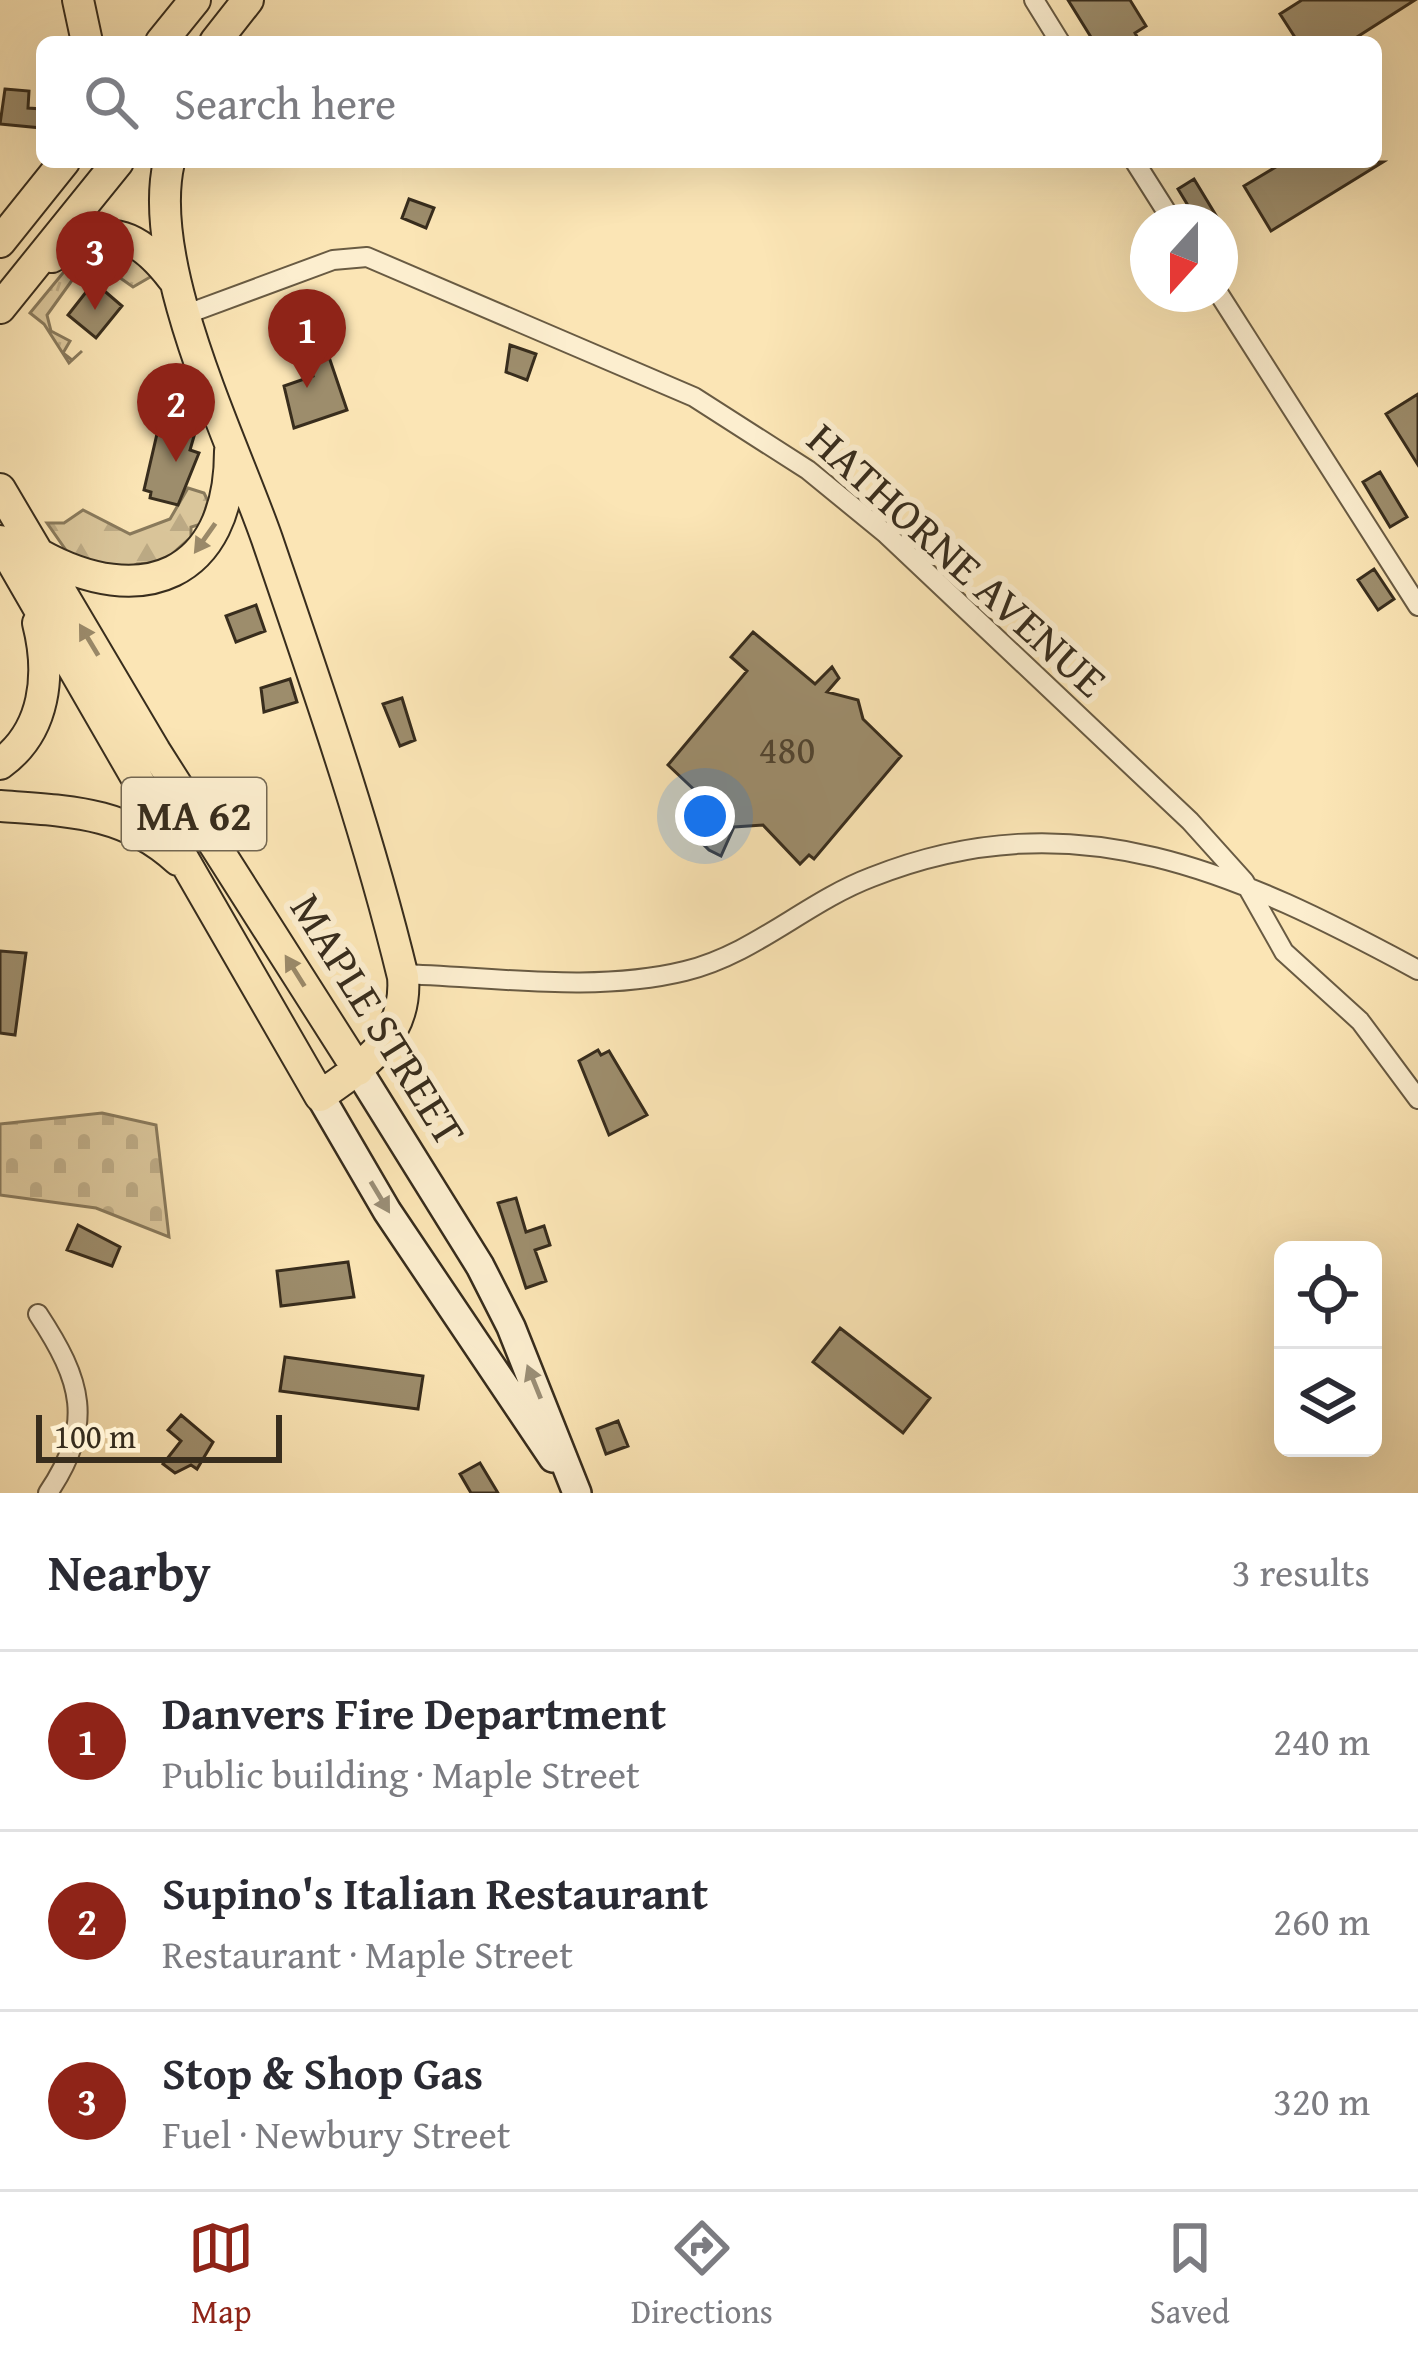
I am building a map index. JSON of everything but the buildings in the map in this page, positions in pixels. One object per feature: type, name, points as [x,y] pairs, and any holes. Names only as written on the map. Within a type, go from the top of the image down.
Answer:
[{"type":"main road","points":[[78,0],[86,36]]},
{"type":"main road","points":[[166,36],[195,0]]},
{"type":"main road","points":[[220,36],[248,0]]},
{"type":"main road","points":[[242,36],[264,0]]},
{"type":"main road","points":[[34,200],[50,168]]},
{"type":"main road","points":[[0,242],[59,168]]},
{"type":"main road","points":[[0,308],[113,168]]},
{"type":"main road","name":"MAPLE STREET","points":[[169,168],[164,208],[174,280],[328,722],[402,974]]},
{"type":"main road","points":[[20,284],[66,248],[99,235],[146,248],[174,280]]},
{"type":"main road","points":[[0,764],[28,735],[45,682],[28,563],[115,584],[145,581],[176,568],[203,544],[221,510],[230,464],[227,427]]},
{"type":"main road","name":"MAPLE STREET","points":[[0,489],[28,563],[197,880],[320,1096],[387,1210],[575,1492]]},
{"type":"main road","name":"MAPLE STREET","points":[[0,541],[28,563],[155,751],[480,1266],[518,1345],[575,1492]]},
{"type":"main road","points":[[0,806],[112,818],[164,848],[197,880]]},
{"type":"main road","points":[[320,1096],[383,1046],[397,1023],[402,974]]},
{"type":"street","points":[[1034,0],[1056,36]]},
{"type":"street","points":[[1140,168],[1162,204]]},
{"type":"street","name":"HATHORNE AVENUE","points":[[187,314],[333,260],[368,257],[626,365],[722,412],[808,470],[885,533],[1190,821],[1244,881],[1284,952],[1360,1021],[1418,1099]]},
{"type":"street","points":[[1230,312],[1418,606]]},
{"type":"street","points":[[402,974],[625,980],[687,970],[758,942],[869,878],[976,847],[1126,851],[1244,881],[1418,970]]},
{"type":"street","points":[[38,1314],[64,1354],[79,1399],[76,1444],[48,1493]]},
{"type":"green space","points":[[107,248],[133,255],[152,276],[133,287],[99,263],[83,265],[47,315],[51,331],[70,341],[63,353],[72,360],[82,351],[69,363],[44,324],[30,313],[72,262]]},
{"type":"green space","points":[[188,488],[204,493],[208,501],[201,524],[191,527],[191,537],[163,562],[137,564],[121,572],[68,553],[47,523],[64,523],[83,510],[130,534],[170,519]]},
{"type":"green space","points":[[102,1113],[156,1125],[169,1237],[96,1208],[0,1195],[0,1124]]},
{"type":"place","name":"Stop & Shop Gas","points":[[95,310]]},
{"type":"place","name":"Danvers Fire Department","points":[[307,388]]},
{"type":"place","name":"Supino's Italian Restaurant","points":[[176,462]]}]
